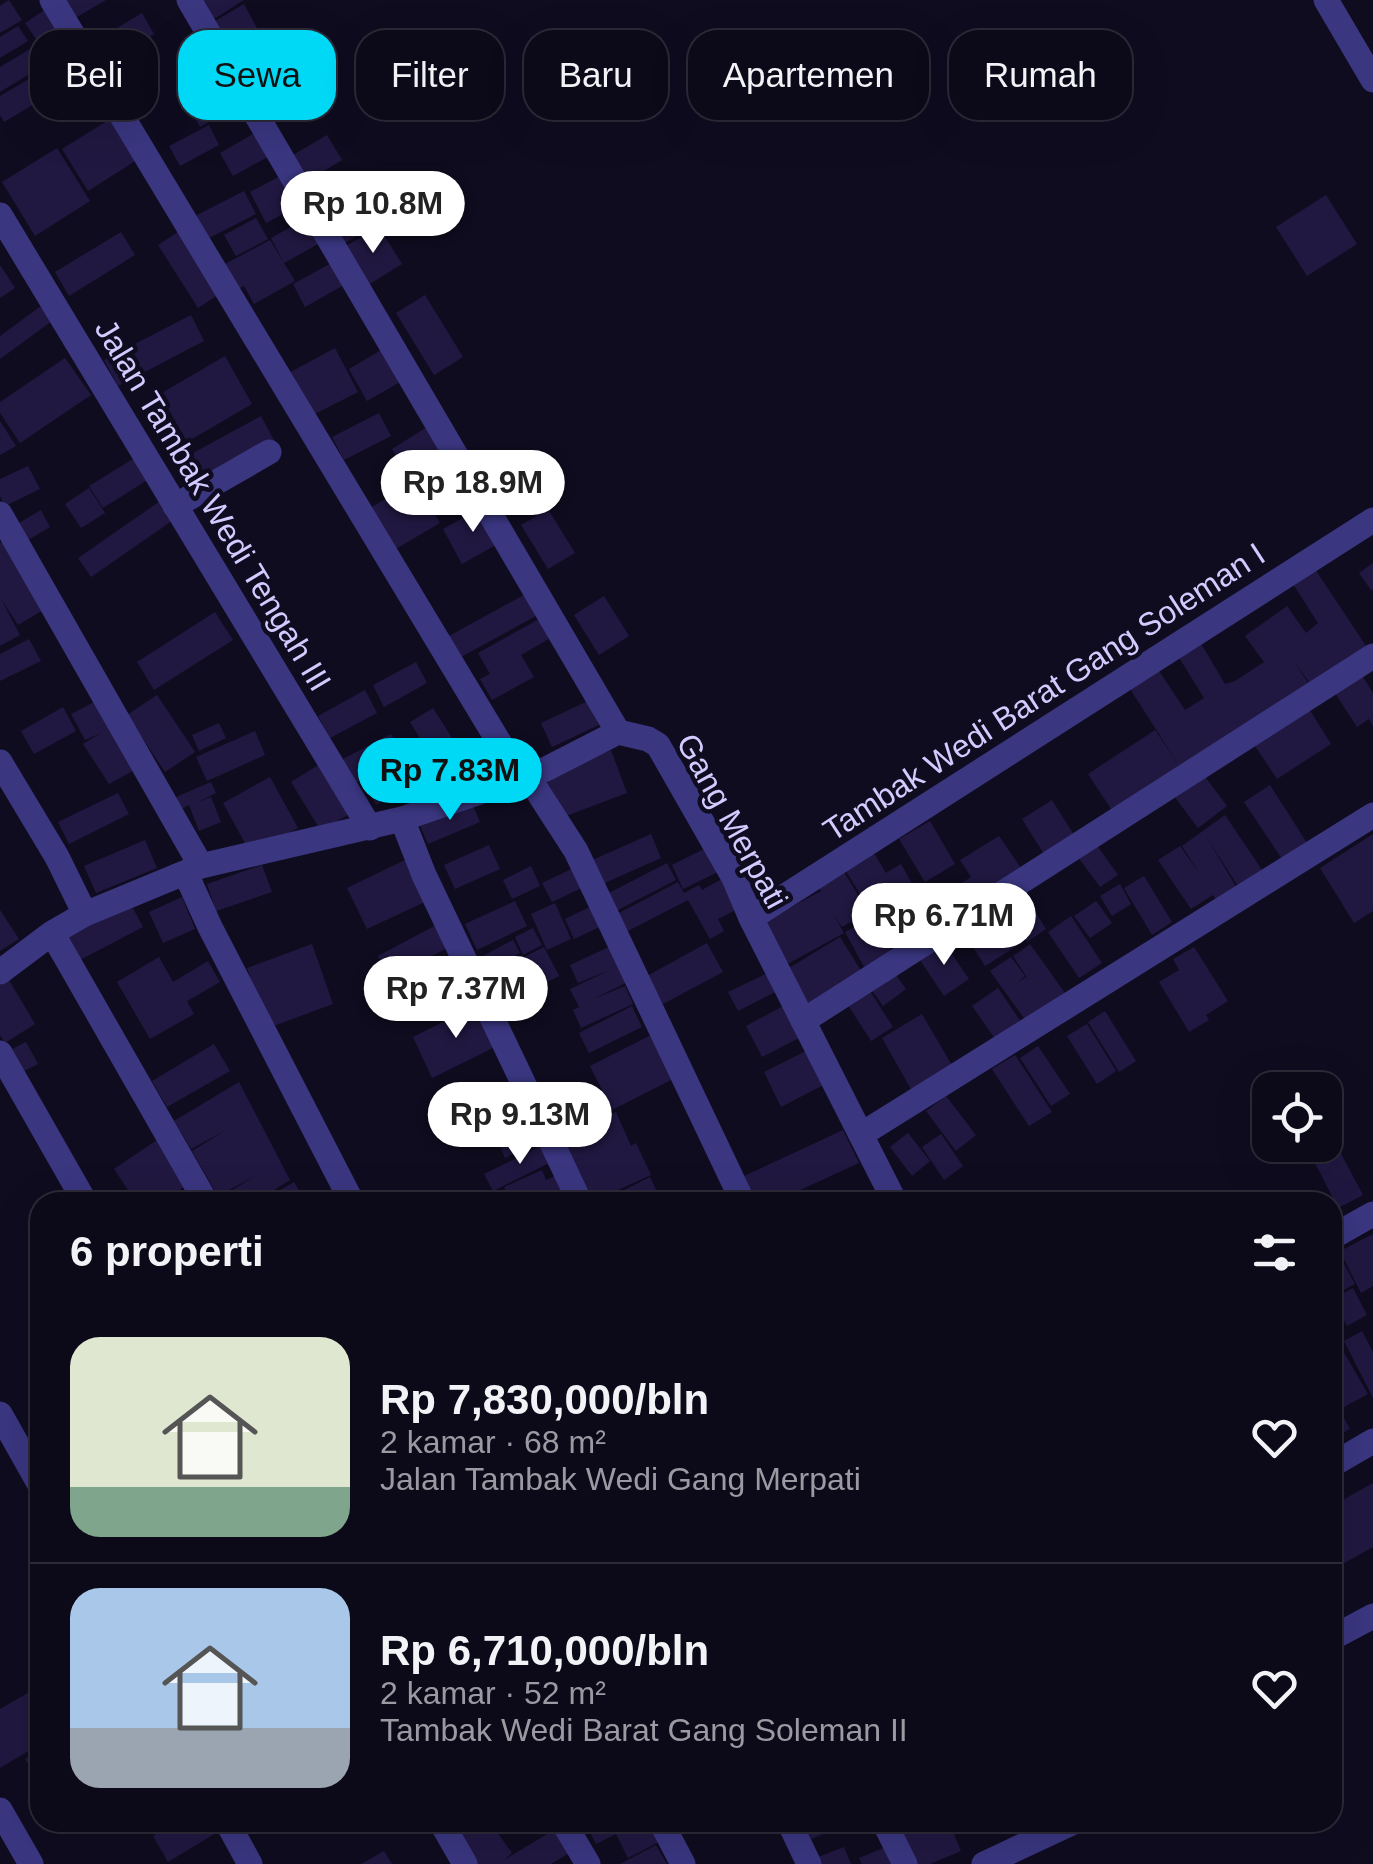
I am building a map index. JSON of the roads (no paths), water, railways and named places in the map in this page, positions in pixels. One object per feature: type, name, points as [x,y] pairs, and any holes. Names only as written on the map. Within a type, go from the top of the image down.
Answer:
[{"type":"street","points":[[52,0],[524,776],[576,851],[738,1192]]},
{"type":"street","points":[[0,972],[52,932],[85,914],[194,870],[402,818],[524,776],[618,732],[190,0]]},
{"type":"street","points":[[1326,0],[1373,80]]},
{"type":"street","name":"Jalan Tambak Wedi Tengah III","points":[[0,215],[370,828]]},
{"type":"street","points":[[175,506],[269,452]]},
{"type":"street","points":[[0,514],[194,870],[347,1192]]},
{"type":"street","name":"Tambak Wedi Barat Gang Soleman I","points":[[751,918],[1373,520]]},
{"type":"street","points":[[803,1022],[1373,656]]},
{"type":"street","name":"Gang Merpati","points":[[618,732],[658,745],[734,878],[890,1192]]},
{"type":"street","points":[[0,762],[85,914]]},
{"type":"street","points":[[862,1134],[1373,815]]},
{"type":"street","points":[[402,818],[424,876],[575,1192]]},
{"type":"street","points":[[52,932],[200,1192]]},
{"type":"street","points":[[0,1054],[80,1192]]},
{"type":"street","points":[[1342,1231],[1373,1214]]},
{"type":"street","points":[[0,1414],[30,1467]]},
{"type":"street","points":[[1342,1459],[1373,1442]]},
{"type":"street","points":[[1342,1633],[1373,1616]]},
{"type":"street","points":[[0,1810],[32,1864]]},
{"type":"street","points":[[232,1832],[250,1864]]},
{"type":"street","points":[[447,1832],[465,1864]]},
{"type":"street","points":[[570,1832],[588,1864]]},
{"type":"street","points":[[666,1832],[683,1864]]},
{"type":"street","points":[[794,1832],[809,1864]]},
{"type":"street","points":[[889,1832],[904,1864]]},
{"type":"street","points":[[984,1864],[1039,1832]]}]
